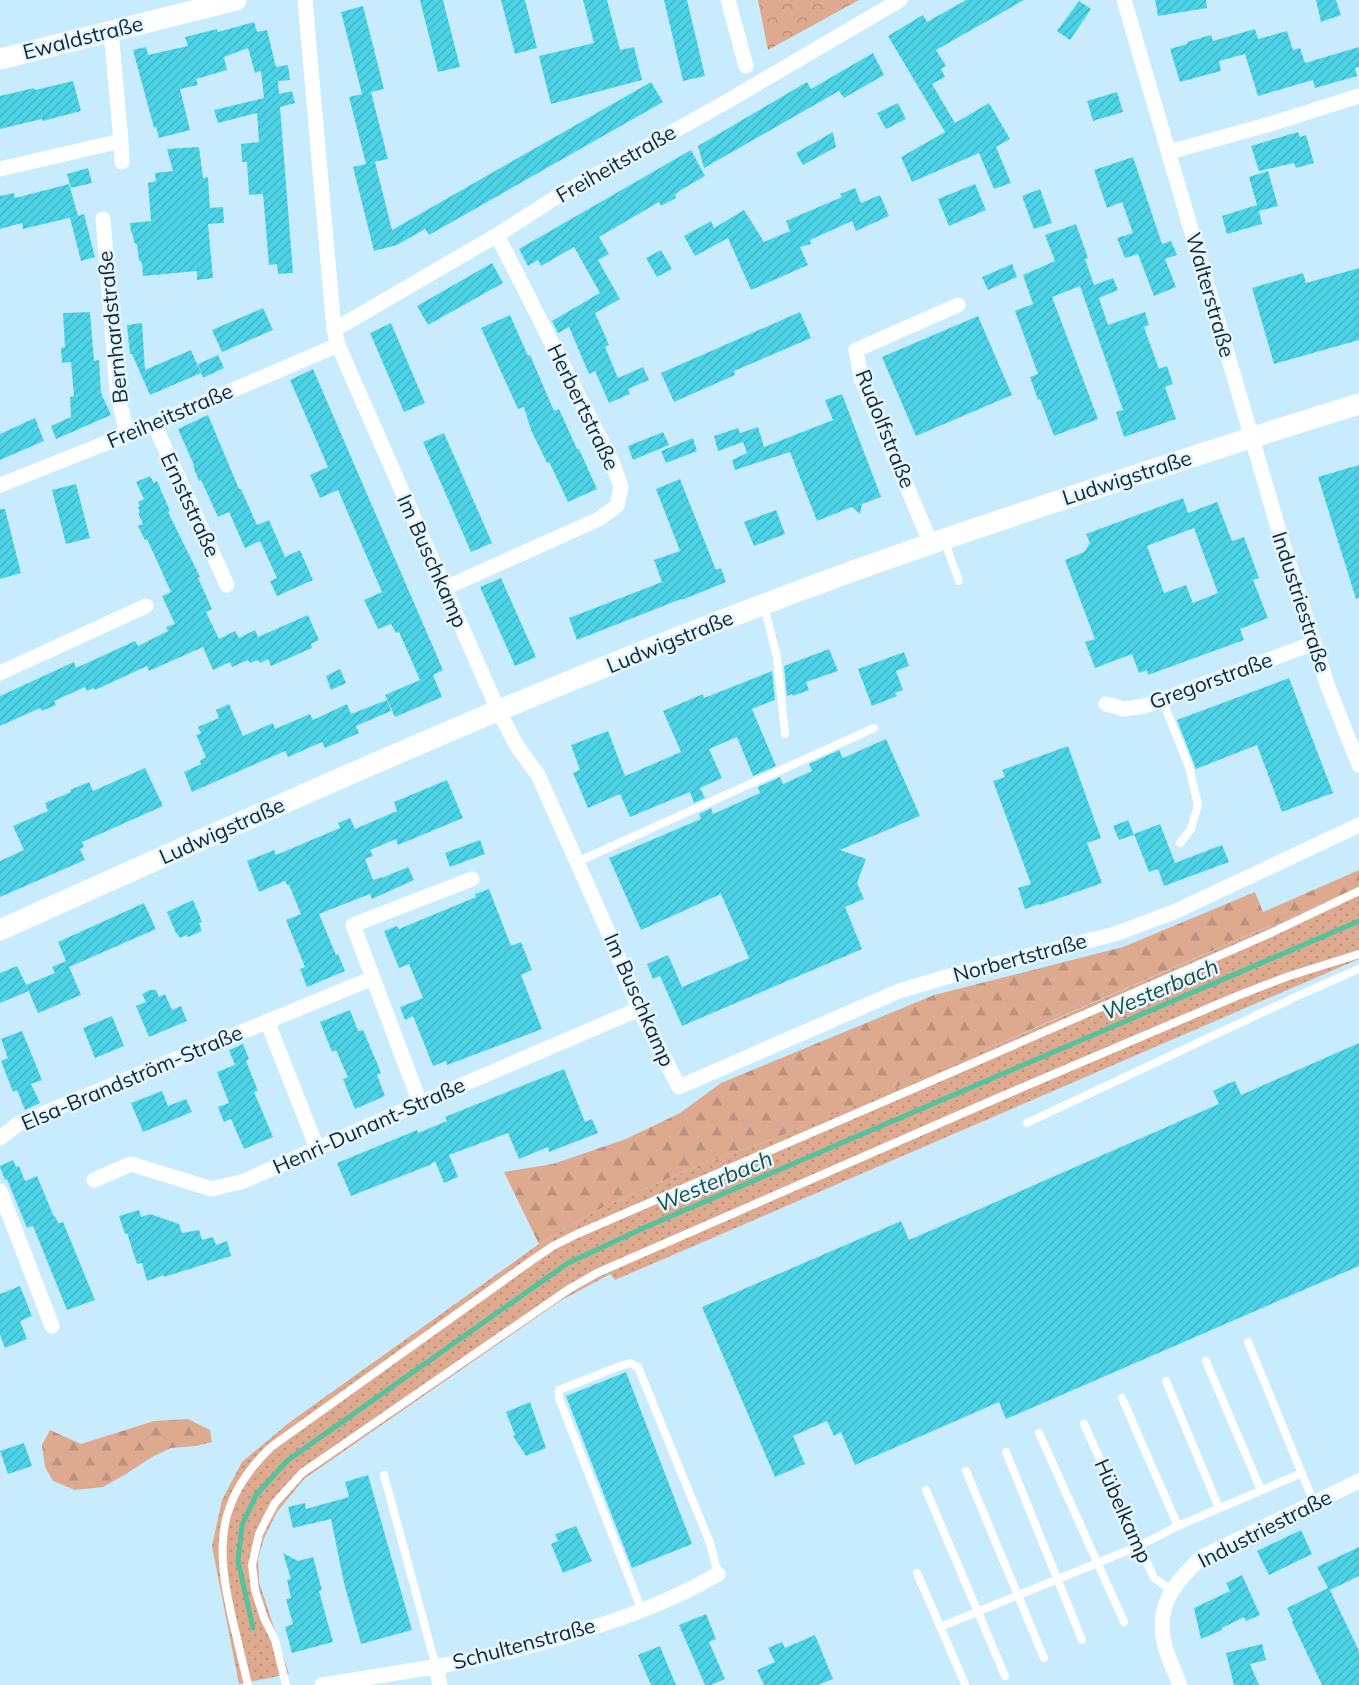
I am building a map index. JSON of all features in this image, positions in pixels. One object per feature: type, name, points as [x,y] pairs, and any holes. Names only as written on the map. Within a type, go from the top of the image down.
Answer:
[{"type":"main road","name":"Ewaldstraße","points":[[0,59],[236,0]]},
{"type":"main road","name":"Ludwigstraße","points":[[0,930],[419,743],[764,604],[938,542],[1250,437],[1359,404]]},
{"type":"street","name":"Im Buschkamp","points":[[305,0],[336,337],[498,710],[517,746],[538,774],[639,1009],[679,1087]]},
{"type":"street","points":[[728,0],[746,66]]},
{"type":"street","name":"Freiheitstraße","points":[[0,485],[154,424],[336,337],[555,198],[726,102],[900,0]]},
{"type":"street","name":"Walterstraße","points":[[1124,0],[1250,437]]},
{"type":"street","points":[[111,32],[122,162]]},
{"type":"street","points":[[1169,152],[1267,125],[1359,96]]},
{"type":"street","points":[[0,169],[121,141]]},
{"type":"street","name":"Bernhardstraße","points":[[103,219],[117,391],[127,434]]},
{"type":"street","name":"Herbertstraße","points":[[445,588],[599,519],[617,506],[621,487],[613,464],[497,236]]},
{"type":"street","name":"Rudolfstraße","points":[[938,542],[861,378],[856,350],[958,305]]},
{"type":"street","name":"Ernststraße","points":[[154,424],[227,585]]},
{"type":"street","name":"Industriestraße","points":[[1250,437],[1328,687],[1359,765]]},
{"type":"street","points":[[0,673],[146,606]]},
{"type":"street","name":"Gregorstraße","points":[[1106,705],[1124,709],[1145,706],[1314,643]]},
{"type":"street","name":"Norbertstraße","points":[[679,1087],[899,991],[1115,934],[1174,912],[1359,825]]},
{"type":"street","points":[[420,1103],[353,925],[472,879]]},
{"type":"street","name":"Elsa-Brandström-Straße","points":[[0,1138],[18,1124],[373,978]]},
{"type":"street","name":"Henri-Dunant-Straße","points":[[94,1180],[131,1164],[212,1188],[244,1181],[639,1009]]},
{"type":"street","name":"Elsa-Brandström-Straße","points":[[267,1022],[317,1148]]},
{"type":"street","points":[[0,1191],[52,1326]]},
{"type":"street","name":"Industriestraße","points":[[1180,1685],[1165,1646],[1162,1629],[1163,1610],[1172,1590],[1183,1575],[1202,1557],[1359,1481]]},
{"type":"street","name":"Schultenstraße","points":[[322,1685],[436,1667],[523,1648],[642,1611],[695,1588],[718,1574]]},
{"type":"street","points":[[436,1667],[440,1685]]},
{"type":"lane","points":[[938,542],[959,580]]},
{"type":"lane","points":[[764,604],[777,657],[785,734]]},
{"type":"lane","points":[[1162,699],[1189,767],[1198,805],[1191,829],[1180,843]]},
{"type":"lane","points":[[577,862],[874,728]]},
{"type":"lane","points":[[248,1685],[226,1596],[221,1544],[225,1519],[247,1473],[271,1448],[531,1261],[577,1234],[1143,989],[1359,891]]},
{"type":"lane","points":[[286,1685],[275,1640],[264,1618],[255,1590],[252,1564],[259,1534],[275,1503],[302,1473],[569,1289],[597,1273],[1000,1097],[1289,976],[1359,954]]},
{"type":"lane","points":[[1027,1122],[1359,969]]},
{"type":"lane","points":[[1248,1342],[1314,1503]]},
{"type":"lane","points":[[1206,1361],[1261,1490]]},
{"type":"lane","points":[[642,1611],[559,1398],[560,1390],[630,1363],[638,1367],[710,1543],[718,1574]]},
{"type":"lane","points":[[1166,1381],[1219,1508]]},
{"type":"lane","points":[[1122,1398],[1178,1526]]},
{"type":"lane","name":"Hübelkamp","points":[[1084,1424],[1154,1578],[1172,1590]]},
{"type":"lane","points":[[1039,1433],[1124,1622]]},
{"type":"lane","points":[[1006,1452],[1082,1640]]},
{"type":"lane","points":[[966,1471],[1044,1658]]},
{"type":"lane","points":[[940,1627],[1139,1546],[1178,1526],[1302,1473]]},
{"type":"lane","points":[[384,1475],[436,1667]]},
{"type":"lane","points":[[926,1490],[1005,1676]]},
{"type":"lane","points":[[917,1573],[965,1683]]},
{"type":"green space","points":[[758,0],[859,0],[768,50]]},
{"type":"green space","points":[[1359,870],[1359,887],[924,1076],[773,1139],[702,1164],[597,1210],[539,1244],[504,1172],[553,1164],[626,1139],[680,1113],[721,1083],[934,995],[1123,947],[1255,892],[1263,912]]},
{"type":"green space","points":[[1359,887],[1359,959],[615,1280],[610,1274],[560,1301],[304,1479],[277,1512],[264,1538],[258,1559],[259,1582],[289,1674],[239,1684],[212,1546],[222,1500],[242,1462],[290,1422],[539,1244],[597,1210],[702,1164],[773,1139],[1022,1034]]},
{"type":"green space","points":[[188,1419],[210,1430],[212,1442],[171,1448],[103,1487],[75,1490],[53,1481],[45,1467],[42,1445],[50,1430],[81,1444],[154,1421]]},
{"type":"building","points":[[420,0],[443,0],[460,67],[438,72]]},
{"type":"building","points":[[501,0],[525,0],[537,48],[515,54]]},
{"type":"building","points":[[583,0],[607,0],[620,50],[634,47],[642,80],[551,104],[539,56],[594,43]]},
{"type":"building","points":[[664,0],[687,0],[705,76],[683,81]]},
{"type":"building","points":[[966,0],[1024,0],[936,50],[946,66],[941,69],[945,77],[932,84],[955,123],[989,103],[1010,139],[996,147],[1011,183],[994,189],[979,153],[912,182],[901,157],[945,132],[888,36],[923,15],[927,22]]},
{"type":"building","points":[[1155,0],[1206,0],[1207,8],[1158,16]]},
{"type":"building","points":[[1316,0],[1336,0],[1341,15],[1321,22]]},
{"type":"building","points":[[1079,1],[1091,9],[1070,40],[1057,31]]},
{"type":"building","points":[[363,6],[384,89],[371,92],[388,159],[369,163],[375,162],[392,230],[651,82],[663,102],[429,235],[425,229],[397,245],[374,251],[353,167],[366,164],[349,97],[362,94],[341,12]]},
{"type":"building","points":[[254,22],[257,32],[267,30],[276,67],[288,65],[290,80],[278,81],[279,94],[292,91],[295,103],[280,107],[293,273],[278,274],[277,264],[269,265],[263,194],[249,195],[247,162],[242,162],[241,144],[259,142],[257,113],[218,123],[214,110],[264,98],[261,71],[255,73],[248,48],[224,57],[227,70],[196,79],[198,85],[180,89],[190,130],[159,138],[156,127],[154,128],[133,50],[146,47],[148,55],[188,46],[185,37],[217,29],[218,32]]},
{"type":"building","points":[[1255,29],[1258,39],[1287,31],[1293,50],[1300,48],[1305,63],[1359,47],[1359,67],[1355,68],[1357,76],[1315,88],[1313,80],[1258,96],[1245,54],[1219,61],[1221,71],[1180,82],[1170,49],[1211,35],[1213,41]]},
{"type":"building","points":[[873,53],[884,75],[844,98],[839,91],[704,168],[698,146],[807,82],[811,89]]},
{"type":"building","points":[[73,81],[81,111],[0,129],[0,96]]},
{"type":"building","points":[[1117,92],[1123,112],[1093,121],[1087,101]]},
{"type":"building","points":[[898,103],[906,119],[886,129],[877,113]]},
{"type":"building","points":[[833,132],[836,147],[803,165],[796,153]]},
{"type":"building","points":[[1298,132],[1300,137],[1306,135],[1314,163],[1296,168],[1294,163],[1259,171],[1251,146]]},
{"type":"building","points":[[199,147],[203,178],[208,177],[210,208],[223,207],[224,223],[208,224],[213,278],[197,280],[197,271],[143,276],[142,263],[139,260],[130,223],[151,221],[148,183],[156,181],[155,173],[173,171],[167,149]]},
{"type":"building","points":[[691,150],[705,176],[681,190],[675,195],[676,198],[661,206],[659,202],[599,237],[609,254],[598,260],[620,299],[595,313],[609,345],[605,347],[618,378],[643,367],[649,380],[628,389],[630,394],[609,403],[595,371],[589,374],[569,327],[558,333],[552,321],[600,293],[574,247],[541,266],[538,260],[528,266],[519,249]]},
{"type":"building","points":[[1133,157],[1162,244],[1171,241],[1177,255],[1165,259],[1176,287],[1154,296],[1138,254],[1125,258],[1117,238],[1133,233],[1122,202],[1107,208],[1094,170]]},
{"type":"building","points":[[88,168],[92,183],[71,188],[67,174]]},
{"type":"building","points":[[1268,171],[1278,206],[1259,211],[1262,224],[1227,234],[1222,216],[1257,205],[1249,177]]},
{"type":"building","points":[[69,184],[78,216],[84,214],[95,257],[81,261],[70,218],[73,217],[23,229],[22,223],[0,229],[0,196],[14,193],[15,198]]},
{"type":"building","points":[[975,184],[986,210],[949,226],[938,199]]},
{"type":"building","points":[[855,188],[861,203],[880,195],[889,216],[856,231],[852,221],[810,240],[811,244],[800,247],[808,265],[751,290],[728,238],[695,256],[684,236],[711,221],[714,228],[744,210],[764,242],[790,231],[786,221],[842,197],[840,194]]},
{"type":"building","points":[[1040,189],[1052,223],[1034,229],[1022,196]]},
{"type":"building","points":[[1076,224],[1088,258],[1085,259],[1094,285],[1113,278],[1118,290],[1099,298],[1108,325],[1145,312],[1149,325],[1144,327],[1159,369],[1167,366],[1173,384],[1165,387],[1176,419],[1124,437],[1116,412],[1123,410],[1080,286],[1052,297],[1098,419],[1054,436],[1030,377],[1038,374],[1015,311],[1033,304],[1023,275],[1055,261],[1045,235]]},
{"type":"building","points":[[661,250],[672,269],[657,277],[646,258]]},
{"type":"building","points":[[492,263],[503,283],[428,325],[417,306]]},
{"type":"building","points":[[1012,264],[1017,277],[988,290],[982,277]]},
{"type":"building","points":[[1359,268],[1359,340],[1274,364],[1252,288],[1303,273],[1306,283]]},
{"type":"building","points":[[263,308],[273,330],[222,352],[212,330]]},
{"type":"building","points":[[90,312],[94,361],[99,360],[101,393],[111,415],[56,439],[51,426],[71,417],[70,397],[74,396],[71,362],[62,363],[61,348],[65,347],[63,313]]},
{"type":"building","points":[[800,312],[811,338],[734,371],[735,375],[674,402],[661,373]]},
{"type":"building","points":[[510,315],[554,411],[559,409],[597,489],[568,502],[531,430],[524,407],[518,409],[481,328]]},
{"type":"building","points":[[978,316],[1012,395],[916,436],[882,357]]},
{"type":"building","points":[[142,323],[145,370],[191,350],[201,373],[150,395],[130,354],[127,325]]},
{"type":"building","points":[[391,323],[425,403],[404,412],[370,333]]},
{"type":"building","points":[[218,355],[224,368],[203,378],[198,364]]},
{"type":"building","points":[[313,369],[443,670],[433,675],[442,697],[395,717],[385,695],[420,680],[399,632],[396,633],[391,624],[378,629],[364,600],[382,592],[338,490],[320,498],[310,475],[328,467],[290,380]]},
{"type":"building","points":[[842,394],[881,497],[862,504],[860,514],[852,507],[817,521],[790,452],[735,470],[732,460],[747,453],[743,442],[718,451],[714,436],[738,428],[740,433],[758,427],[764,447],[833,420],[825,400]]},
{"type":"building","points":[[208,415],[257,525],[269,520],[285,557],[300,550],[313,580],[277,596],[270,581],[277,578],[260,541],[245,548],[229,512],[218,517],[201,480],[199,481],[178,429]]},
{"type":"building","points":[[35,418],[44,441],[0,460],[0,434]]},
{"type":"building","points":[[663,432],[669,445],[633,460],[628,446]]},
{"type":"building","points":[[444,433],[492,543],[471,552],[423,442]]},
{"type":"building","points":[[693,438],[697,451],[666,463],[661,451]]},
{"type":"building","points":[[1359,465],[1359,598],[1356,599],[1318,477]]},
{"type":"building","points":[[150,476],[154,483],[157,481],[170,511],[168,512],[200,577],[198,578],[212,609],[206,612],[219,639],[235,631],[239,638],[255,630],[258,637],[308,615],[319,640],[311,644],[312,648],[271,666],[268,659],[260,663],[258,660],[250,663],[248,660],[232,667],[230,662],[213,670],[203,647],[149,671],[147,666],[95,690],[94,688],[87,691],[85,687],[54,701],[56,705],[42,711],[40,708],[0,726],[0,696],[74,662],[76,668],[135,641],[138,646],[168,631],[166,627],[175,624],[162,596],[171,592],[147,539],[145,540],[138,526],[143,524],[138,513],[140,506],[138,502],[144,499],[136,482]]},
{"type":"building","points":[[680,479],[716,570],[721,568],[726,582],[577,640],[569,618],[662,582],[654,560],[680,551],[656,489]]},
{"type":"building","points":[[76,484],[90,538],[66,544],[52,490]]},
{"type":"building","points":[[1183,498],[1188,513],[1217,502],[1232,541],[1244,537],[1259,578],[1253,580],[1268,618],[1240,629],[1244,640],[1148,675],[1147,670],[1139,673],[1132,654],[1095,668],[1085,642],[1095,639],[1065,560],[1084,552],[1090,543],[1086,534]],"holes":[[[1194,528],[1218,593],[1193,603],[1186,585],[1164,593],[1147,546]]]},
{"type":"building","points":[[0,509],[5,509],[21,573],[0,579]]},
{"type":"building","points":[[776,510],[785,534],[754,546],[744,522]]},
{"type":"building","points":[[501,578],[536,657],[515,666],[480,587]]},
{"type":"building","points":[[829,649],[838,671],[806,682],[809,690],[787,696],[784,666]]},
{"type":"building","points":[[904,652],[909,666],[896,671],[903,690],[895,693],[897,696],[872,706],[858,669]]},
{"type":"building","points":[[340,669],[346,683],[331,690],[326,676]]},
{"type":"building","points":[[772,671],[775,700],[752,709],[776,766],[753,776],[737,737],[709,749],[722,778],[700,788],[705,798],[694,803],[690,792],[630,817],[620,794],[588,808],[573,773],[580,770],[571,745],[608,731],[625,776],[681,752],[663,711],[703,694],[704,698]]},
{"type":"building","points":[[1289,678],[1333,793],[1282,812],[1257,745],[1196,769],[1177,720]]},
{"type":"building","points":[[387,700],[391,711],[356,726],[359,733],[325,748],[322,742],[288,757],[285,751],[192,792],[184,772],[201,764],[200,761],[206,757],[196,735],[201,733],[198,727],[219,718],[216,710],[229,704],[243,736],[273,723],[275,729],[310,714],[313,720],[347,704],[351,714]]},
{"type":"building","points":[[886,739],[920,816],[840,850],[866,859],[857,883],[864,899],[845,907],[862,949],[682,1026],[660,976],[653,979],[647,964],[668,955],[682,987],[749,958],[721,894],[641,930],[609,858],[701,819],[699,814],[711,808],[713,814],[760,793],[758,787],[780,777],[783,784],[812,771],[809,764],[839,750],[843,758]]},
{"type":"building","points":[[1068,746],[1101,838],[1087,843],[1102,883],[1025,909],[1018,888],[1031,884],[993,781],[1005,777],[1002,770]]},
{"type":"building","points":[[145,768],[163,806],[82,842],[84,847],[80,849],[85,860],[0,897],[0,861],[24,850],[13,826],[48,811],[45,803],[71,792],[70,790],[89,782],[93,791]]},
{"type":"building","points":[[447,780],[463,818],[398,845],[396,839],[370,850],[373,856],[365,859],[373,880],[408,867],[414,880],[372,899],[370,894],[319,914],[345,971],[307,987],[300,969],[305,967],[286,920],[301,914],[289,885],[285,881],[259,892],[247,861],[274,850],[276,855],[340,828],[338,823],[350,818],[355,829],[397,811],[394,802]]},
{"type":"building","points":[[1128,820],[1134,835],[1119,840],[1113,826]]},
{"type":"building","points":[[1160,824],[1175,863],[1222,845],[1229,862],[1164,886],[1158,869],[1149,872],[1134,834]]},
{"type":"building","points":[[480,840],[485,854],[450,867],[445,853]]},
{"type":"building","points":[[489,889],[511,946],[521,942],[532,970],[521,975],[542,1029],[447,1065],[446,1061],[433,1066],[413,1016],[405,1020],[400,1007],[423,998],[409,964],[399,968],[384,931],[397,926],[399,929],[476,897],[475,894]]},
{"type":"building","points":[[193,900],[202,922],[199,923],[202,931],[180,938],[167,912]]},
{"type":"building","points":[[144,903],[156,929],[69,967],[81,995],[38,1013],[26,985],[55,973],[52,967],[66,961],[58,942]]},
{"type":"building","points":[[17,966],[29,991],[0,1003],[0,973]]},
{"type":"building","points":[[156,990],[159,997],[165,994],[172,1010],[181,1006],[187,1021],[149,1037],[136,1006],[146,1002],[142,994]]},
{"type":"building","points":[[350,1010],[358,1031],[363,1030],[377,1063],[381,1073],[377,1075],[385,1096],[355,1109],[343,1079],[348,1077],[336,1050],[332,1052],[320,1022]]},
{"type":"building","points":[[112,1016],[124,1046],[95,1058],[83,1028]]},
{"type":"building","points":[[22,1031],[42,1080],[31,1084],[40,1103],[25,1110],[17,1090],[13,1092],[1,1061],[8,1058],[1,1039]]},
{"type":"building","points":[[1359,1043],[1359,1266],[1006,1419],[999,1402],[855,1465],[841,1432],[834,1436],[827,1421],[793,1436],[805,1464],[775,1477],[702,1307],[901,1221],[909,1240],[1219,1104],[1213,1091],[1227,1084],[1235,1081],[1241,1095]]},
{"type":"building","points":[[243,1044],[249,1059],[246,1061],[258,1091],[254,1092],[273,1137],[244,1149],[231,1119],[224,1122],[218,1107],[229,1103],[217,1072],[235,1065],[229,1050]]},
{"type":"building","points":[[564,1069],[585,1122],[592,1119],[598,1133],[549,1152],[548,1147],[519,1159],[508,1133],[449,1155],[458,1177],[444,1183],[435,1161],[351,1196],[337,1163],[417,1130],[418,1133],[447,1121],[445,1117]]},
{"type":"building","points":[[162,1091],[168,1106],[186,1099],[192,1112],[143,1132],[131,1103]]},
{"type":"building","points":[[13,1160],[16,1167],[19,1166],[25,1181],[37,1176],[54,1217],[58,1223],[63,1222],[95,1300],[67,1310],[33,1226],[27,1228],[0,1167]]},
{"type":"building","points":[[139,1210],[141,1217],[150,1214],[179,1224],[182,1233],[199,1230],[202,1240],[213,1237],[216,1245],[227,1241],[231,1256],[147,1281],[142,1263],[137,1264],[119,1216]]},
{"type":"building","points":[[20,1286],[32,1316],[20,1321],[27,1339],[5,1348],[0,1335],[0,1294]]},
{"type":"building","points":[[626,1372],[692,1544],[632,1568],[566,1396]]},
{"type":"building","points":[[530,1402],[546,1448],[526,1456],[513,1436],[515,1435],[506,1412]]},
{"type":"building","points":[[24,1443],[32,1466],[8,1474],[0,1451]]},
{"type":"building","points":[[368,1475],[412,1630],[361,1644],[344,1583],[331,1519],[293,1528],[288,1507],[305,1503],[306,1509],[349,1497],[345,1482]]},
{"type":"building","points":[[576,1526],[592,1561],[563,1573],[551,1544],[558,1541],[555,1534]]},
{"type":"building","points":[[1301,1530],[1312,1554],[1269,1575],[1257,1551]]},
{"type":"building","points":[[1359,1547],[1359,1576],[1330,1590],[1359,1651],[1359,1685],[1322,1685],[1287,1608],[1328,1588],[1317,1567]]},
{"type":"building","points":[[283,1553],[298,1561],[313,1557],[322,1590],[319,1591],[333,1642],[292,1653],[285,1627],[293,1624],[286,1599],[291,1598],[287,1580],[291,1579]]},
{"type":"building","points":[[1242,1575],[1260,1615],[1246,1621],[1244,1617],[1201,1639],[1194,1608],[1230,1591],[1226,1583]]},
{"type":"building","points":[[706,1614],[716,1639],[709,1642],[725,1679],[711,1685],[705,1685],[679,1625]]},
{"type":"building","points":[[815,1635],[833,1679],[818,1685],[764,1685],[757,1670],[775,1662],[768,1648],[782,1642],[785,1648]]},
{"type":"building","points":[[1262,1644],[1266,1660],[1250,1664],[1259,1685],[1234,1685],[1226,1653]]},
{"type":"building","points":[[660,1646],[676,1685],[651,1685],[638,1655]]},
{"type":"waterway","name":"Westerbach","points":[[253,1628],[238,1561],[242,1525],[256,1495],[288,1460],[568,1263],[648,1226],[1359,921]]}]
